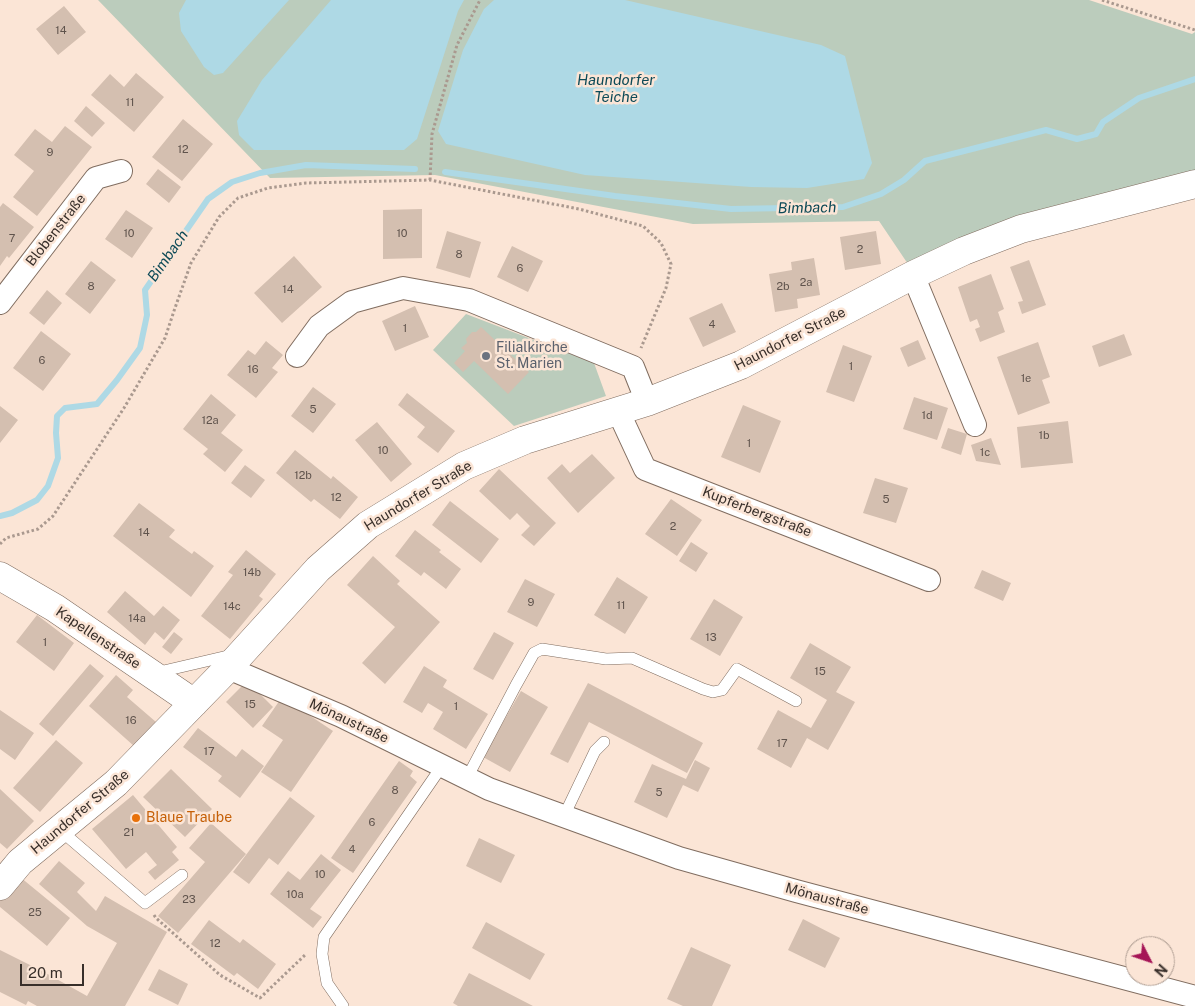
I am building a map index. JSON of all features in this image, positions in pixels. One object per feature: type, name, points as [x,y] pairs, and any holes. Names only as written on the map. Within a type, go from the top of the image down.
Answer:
[{"type":"street","name":"Blobenstraße","points":[[0,303],[96,178],[121,171]]},
{"type":"street","name":"Haundorfer Straße","points":[[0,886],[20,862],[116,783],[235,660],[318,569],[368,525],[464,466],[525,440],[647,402],[741,365],[913,275],[964,251],[1021,228],[1195,184]]},
{"type":"street","points":[[913,275],[975,425]]},
{"type":"street","points":[[297,356],[319,326],[352,302],[403,288],[469,300],[633,367],[647,402]]},
{"type":"street","name":"Kupferbergstraße","points":[[618,411],[645,469],[928,580]]},
{"type":"street","name":"Kapellenstraße","points":[[0,576],[55,608],[194,703]]},
{"type":"street","name":"Mönaustraße","points":[[235,660],[341,716],[489,789],[679,858],[825,899],[1195,997]]},
{"type":"lane","points":[[467,778],[534,653],[542,649],[606,659],[632,658],[713,692],[722,690],[737,669],[796,701]]},
{"type":"lane","points":[[152,674],[235,660]]},
{"type":"lane","points":[[564,816],[595,751],[604,742]]},
{"type":"lane","points":[[343,1006],[327,983],[322,954],[324,937],[442,766]]},
{"type":"lane","points":[[60,830],[145,902],[182,875]]},
{"type":"path","points":[[430,180],[432,134],[457,45],[480,0]]},
{"type":"path","points":[[1102,0],[1195,30]]},
{"type":"path","points":[[0,544],[6,538],[38,529],[53,516],[124,408],[166,338],[191,263],[218,217],[238,198],[268,188],[306,184],[430,180],[579,209],[643,226],[661,243],[671,264],[666,288],[633,367]]},
{"type":"path","points":[[145,902],[156,918],[220,975],[260,998],[324,937]]},
{"type":"green space","points":[[98,0],[1089,0],[1192,34],[1195,32],[1195,174],[910,267],[879,221],[693,224],[435,175],[270,178]]},
{"type":"green space","points":[[466,314],[594,363],[606,396],[514,426],[433,350]]},
{"type":"water","points":[[186,0],[289,0],[223,73],[214,75],[204,67],[181,31],[179,13]]},
{"type":"water","points":[[331,0],[464,0],[458,11],[417,139],[404,150],[254,150],[239,135],[237,121],[262,80]]},
{"type":"water","name":"Haundorfer Teiche","points":[[494,0],[625,0],[821,45],[845,56],[872,163],[864,179],[807,188],[751,187],[585,175],[446,144],[438,131],[463,50],[484,9]]},
{"type":"building","points":[[64,6],[86,32],[58,55],[36,29]]},
{"type":"building","points":[[136,73],[164,97],[134,132],[91,95],[110,74],[124,87]]},
{"type":"building","points":[[86,106],[105,123],[92,137],[74,121]]},
{"type":"building","points":[[183,119],[213,144],[182,181],[152,157]]},
{"type":"building","points":[[65,126],[92,147],[37,216],[13,197],[34,171],[14,155],[35,129],[52,142]]},
{"type":"building","points":[[158,169],[181,187],[169,203],[146,184]]},
{"type":"building","points":[[3,203],[34,227],[9,258],[7,256],[0,266],[0,207]]},
{"type":"building","points":[[422,209],[422,258],[383,259],[383,210]]},
{"type":"building","points":[[126,210],[153,228],[132,258],[105,239]]},
{"type":"building","points":[[447,231],[481,242],[470,278],[436,268]]},
{"type":"building","points":[[876,231],[881,264],[845,270],[840,237]]},
{"type":"building","points":[[512,246],[543,261],[528,292],[497,277]]},
{"type":"building","points":[[294,256],[322,287],[282,323],[254,293]]},
{"type":"building","points":[[814,258],[820,295],[797,299],[798,308],[775,312],[769,274],[792,270],[791,262]]},
{"type":"building","points":[[1029,260],[1046,305],[1022,314],[1018,302],[1023,301],[1010,267]]},
{"type":"building","points":[[91,261],[116,280],[90,314],[65,294]]},
{"type":"building","points":[[991,274],[1004,309],[998,312],[1005,332],[980,342],[975,329],[980,327],[977,319],[970,322],[958,287]]},
{"type":"building","points":[[47,290],[62,303],[44,325],[29,313]]},
{"type":"building","points":[[722,303],[736,332],[703,347],[689,318]]},
{"type":"building","points":[[415,306],[429,337],[395,351],[382,321]]},
{"type":"building","name":"Filialkirche St. Marien","points":[[481,327],[529,372],[508,394],[474,361],[463,372],[454,363],[465,351],[461,348],[467,343],[466,339],[472,332],[476,332]]},
{"type":"building","points":[[41,331],[71,354],[43,391],[13,368]]},
{"type":"building","points":[[1124,334],[1132,355],[1099,367],[1092,346]]},
{"type":"building","points":[[918,340],[926,359],[908,367],[900,348]]},
{"type":"building","points":[[266,341],[283,355],[272,368],[278,372],[256,398],[227,375],[248,350],[255,355]]},
{"type":"building","points":[[1038,342],[1050,377],[1042,380],[1050,403],[1018,415],[997,357]]},
{"type":"building","points":[[843,345],[872,356],[854,402],[826,392]]},
{"type":"building","points":[[313,387],[336,404],[313,433],[291,416]]},
{"type":"building","points":[[407,393],[455,431],[438,453],[417,437],[425,427],[398,405]]},
{"type":"building","points":[[211,394],[236,415],[221,433],[243,450],[225,472],[203,454],[208,449],[183,429]]},
{"type":"building","points":[[914,397],[948,408],[937,440],[903,429]]},
{"type":"building","points":[[743,405],[781,421],[760,473],[721,457]]},
{"type":"building","points":[[0,406],[18,420],[0,443]]},
{"type":"building","points":[[1068,421],[1073,463],[1021,468],[1017,427]]},
{"type":"building","points":[[377,422],[412,464],[391,482],[355,440]]},
{"type":"building","points":[[948,428],[967,434],[961,455],[941,448]]},
{"type":"building","points":[[991,438],[1001,465],[976,461],[971,445]]},
{"type":"building","points":[[295,450],[331,479],[333,476],[358,497],[340,519],[314,499],[311,502],[276,473]]},
{"type":"building","points":[[592,454],[615,478],[578,513],[547,478],[562,464],[570,473]]},
{"type":"building","points":[[245,465],[265,480],[251,498],[231,483]]},
{"type":"building","points":[[499,469],[556,523],[534,546],[521,535],[530,526],[517,513],[510,520],[479,491]]},
{"type":"building","points":[[875,478],[908,488],[896,523],[863,513]]},
{"type":"building","points":[[671,499],[702,520],[677,556],[645,534]]},
{"type":"building","points":[[450,501],[499,539],[481,563],[432,525]]},
{"type":"building","points":[[139,503],[175,530],[169,537],[192,554],[194,551],[214,566],[191,597],[113,536]]},
{"type":"building","points":[[415,530],[441,550],[439,552],[461,569],[446,589],[424,572],[421,576],[395,556]]},
{"type":"building","points":[[691,542],[708,553],[696,572],[679,561]]},
{"type":"building","points":[[246,550],[276,574],[259,596],[263,599],[230,639],[201,616],[233,575],[228,572]]},
{"type":"building","points":[[373,556],[400,581],[397,584],[440,622],[385,684],[362,663],[395,627],[347,585]]},
{"type":"building","points":[[982,570],[1011,583],[1003,601],[974,588]]},
{"type":"building","points":[[617,577],[648,597],[625,634],[594,615]]},
{"type":"building","points":[[525,579],[555,594],[537,627],[507,612]]},
{"type":"building","points":[[125,591],[154,616],[163,606],[180,620],[164,640],[155,632],[145,645],[107,612]]},
{"type":"building","points":[[714,599],[743,617],[720,656],[690,639]]},
{"type":"building","points":[[37,615],[74,643],[54,671],[16,642]]},
{"type":"building","points":[[174,632],[183,639],[171,654],[162,647]]},
{"type":"building","points":[[494,632],[514,643],[493,680],[473,669]]},
{"type":"building","points":[[810,643],[851,667],[836,692],[855,702],[828,750],[807,738],[791,768],[757,749],[778,710],[811,728],[827,700],[790,678]]},
{"type":"building","points":[[90,664],[104,676],[53,736],[39,724]]},
{"type":"building","points":[[424,666],[447,680],[443,687],[488,714],[466,749],[433,729],[443,712],[428,703],[422,713],[403,702]]},
{"type":"building","points":[[116,675],[133,690],[127,697],[156,722],[134,746],[89,706]]},
{"type":"building","points":[[247,681],[273,707],[253,728],[226,702]]},
{"type":"building","points":[[588,683],[703,743],[687,773],[589,722],[568,763],[550,754]]},
{"type":"building","points":[[521,691],[548,707],[510,772],[483,757]]},
{"type":"building","points":[[282,697],[333,731],[291,792],[261,772],[283,740],[262,726]]},
{"type":"building","points":[[0,710],[34,733],[15,760],[0,749]]},
{"type":"building","points":[[198,728],[236,757],[242,749],[264,766],[240,798],[218,781],[222,776],[183,747]]},
{"type":"building","points":[[56,740],[83,763],[40,812],[13,788]]},
{"type":"building","points":[[695,760],[710,768],[698,792],[683,785],[667,818],[634,802],[652,764],[686,779]]},
{"type":"building","points":[[399,761],[413,771],[410,776],[417,782],[353,873],[331,858]]},
{"type":"building","points":[[171,769],[212,809],[185,837],[143,797]]},
{"type":"building","points":[[0,789],[34,821],[7,849],[0,843]]},
{"type":"building","points":[[133,795],[177,847],[172,852],[179,860],[155,880],[148,872],[157,865],[146,852],[126,869],[92,829]]},
{"type":"building","points":[[290,797],[315,816],[278,865],[269,858],[249,884],[233,872]]},
{"type":"building","points":[[211,823],[246,854],[178,933],[158,916],[205,862],[189,848]]},
{"type":"building","points":[[479,838],[515,855],[501,883],[466,866]]},
{"type":"building","points":[[321,854],[341,870],[310,909],[322,917],[313,928],[270,894],[288,871],[300,880]]},
{"type":"building","points":[[59,861],[85,883],[77,892],[96,911],[105,896],[167,932],[125,1006],[37,1006],[28,1001],[26,1005],[0,992],[0,950],[87,996],[117,943],[87,926],[39,884]]},
{"type":"building","points":[[20,877],[70,918],[47,946],[0,907],[0,901]]},
{"type":"building","points":[[803,919],[840,938],[825,968],[788,950]]},
{"type":"building","points":[[209,920],[240,943],[243,939],[276,964],[258,989],[237,973],[234,976],[191,944]]},
{"type":"building","points":[[486,922],[545,954],[530,980],[472,948]]},
{"type":"building","points":[[691,947],[731,965],[712,1006],[683,1006],[667,999]]},
{"type":"building","points":[[159,969],[188,984],[178,1005],[148,990]]},
{"type":"building","points":[[469,973],[533,1006],[458,1006],[453,1003]]},
{"type":"waterway","name":"Bimbach","points":[[445,172],[615,196],[731,209],[843,207],[881,194],[904,180],[925,161],[1046,130],[1077,139],[1096,134],[1103,122],[1139,98],[1195,79]]},
{"type":"waterway","name":"Bimbach","points":[[0,516],[12,513],[37,500],[48,486],[58,458],[57,416],[65,408],[97,404],[140,348],[147,315],[145,290],[208,199],[232,182],[260,173],[306,165],[415,169]]},
{"type":"place","name":"Filialkirche St. Marien","points":[[486,356]]},
{"type":"place","name":"Blaue Traube","points":[[136,818]]}]
